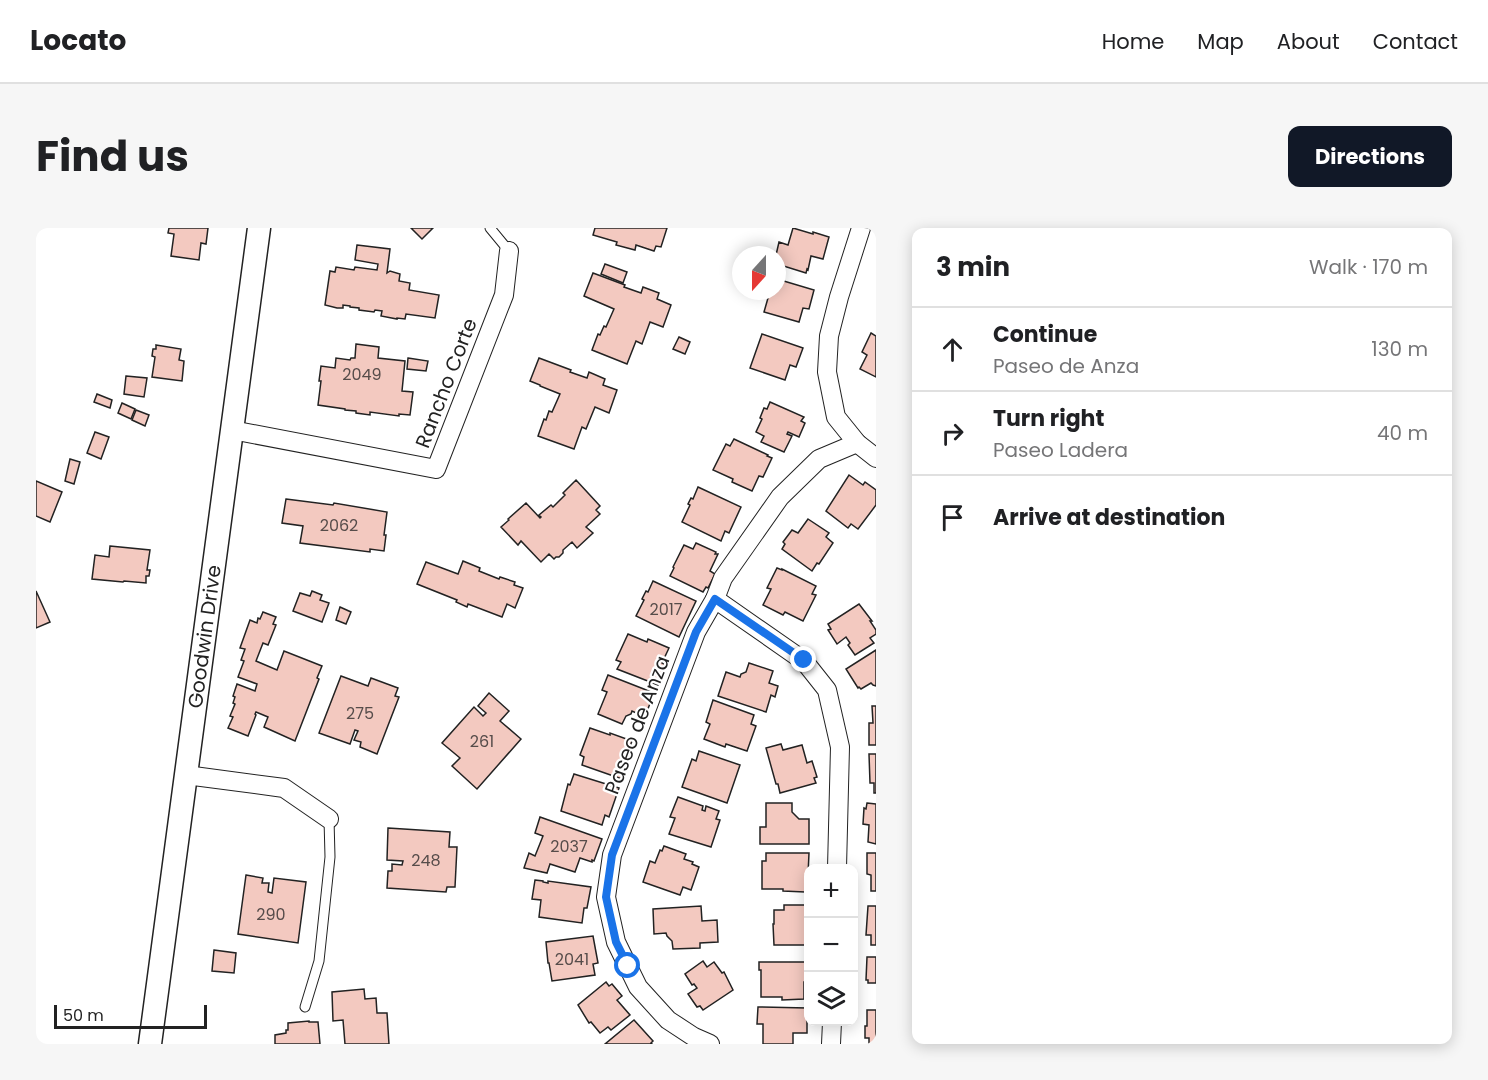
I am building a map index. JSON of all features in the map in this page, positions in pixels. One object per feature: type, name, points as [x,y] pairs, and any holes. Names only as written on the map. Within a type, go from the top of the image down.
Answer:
[{"type":"street","name":"Goodwin Drive","points":[[150,1044],[259,228]]},
{"type":"street","points":[[861,228],[829,336],[827,372],[836,417],[857,443],[876,458]]},
{"type":"street","name":"Rancho Corte","points":[[232,430],[436,469],[504,295],[509,251]]},
{"type":"street","name":"Paseo de Anza","points":[[710,1044],[694,1037],[668,1020],[638,987],[616,942],[606,897],[612,855],[696,632],[715,599],[723,578],[784,493],[819,459],[857,443]]},
{"type":"street","points":[[715,599],[804,660],[827,690],[840,747],[837,864]]},
{"type":"street","points":[[186,775],[284,788],[329,819]]},
{"type":"street","points":[[831,1044],[832,1026]]},
{"type":"lane","points":[[490,228],[509,251]]},
{"type":"lane","points":[[305,1006],[319,961],[330,856],[329,819]]},
{"type":"building","points":[[169,228],[208,228],[206,244],[201,243],[199,260],[171,256],[174,234],[168,233]]},
{"type":"building","points":[[411,228],[433,228],[422,239]]},
{"type":"building","points":[[595,228],[667,228],[661,247],[656,246],[654,251],[636,245],[635,250],[616,245],[617,242],[593,235]]},
{"type":"building","points":[[793,228],[829,237],[823,259],[811,256],[806,273],[786,267],[786,246],[778,246],[779,242],[788,245]]},
{"type":"building","points":[[357,245],[390,249],[387,273],[390,271],[400,274],[399,281],[410,283],[409,290],[439,295],[435,318],[406,314],[405,319],[397,319],[381,316],[382,311],[359,310],[359,308],[343,305],[343,308],[337,308],[325,305],[330,271],[335,272],[336,267],[377,270],[378,264],[355,260]]},
{"type":"building","points":[[605,264],[627,272],[623,283],[601,274]]},
{"type":"building","points":[[593,273],[641,293],[643,287],[659,293],[657,299],[671,305],[663,327],[650,322],[642,344],[636,341],[627,364],[592,350],[598,334],[600,335],[604,326],[606,327],[614,309],[584,296]]},
{"type":"building","points":[[786,282],[814,290],[809,309],[803,308],[799,322],[764,312],[767,300],[786,300]]},
{"type":"building","points":[[871,333],[876,336],[876,377],[860,369],[867,355],[862,352]]},
{"type":"building","points":[[762,334],[803,348],[796,367],[790,365],[785,380],[750,368]]},
{"type":"building","points":[[679,337],[690,342],[685,354],[673,349]]},
{"type":"building","points":[[356,344],[379,347],[378,358],[405,361],[402,391],[413,392],[410,415],[399,414],[399,416],[370,412],[370,415],[318,405],[321,366],[335,368],[336,358],[350,360],[355,358]]},
{"type":"building","points":[[156,345],[181,349],[179,360],[184,361],[182,381],[152,377],[155,357],[152,356]]},
{"type":"building","points":[[408,358],[428,361],[426,371],[407,369]]},
{"type":"building","points":[[539,358],[587,378],[589,372],[605,379],[603,385],[617,390],[609,413],[595,407],[586,429],[582,427],[574,449],[538,436],[544,419],[546,420],[549,411],[552,412],[560,394],[530,381]]},
{"type":"building","points":[[126,376],[147,378],[144,397],[124,394]]},
{"type":"building","points":[[97,394],[112,400],[110,408],[94,402]]},
{"type":"building","points":[[770,402],[804,417],[801,421],[805,423],[799,437],[788,432],[787,434],[792,436],[784,452],[761,442],[764,436],[756,432],[764,408],[767,409]]},
{"type":"building","points":[[122,403],[135,409],[131,419],[118,413]]},
{"type":"building","points":[[136,410],[149,415],[145,426],[132,420]]},
{"type":"building","points":[[95,432],[109,437],[101,459],[87,453]]},
{"type":"building","points":[[734,439],[772,458],[763,477],[759,476],[752,491],[713,470],[726,444],[730,446]]},
{"type":"building","points":[[70,459],[80,462],[74,484],[65,481]]},
{"type":"building","points":[[849,475],[863,485],[865,482],[876,490],[876,505],[858,529],[851,524],[848,528],[826,511]]},
{"type":"building","points":[[576,480],[600,506],[596,510],[600,514],[586,527],[593,533],[577,548],[572,542],[559,557],[554,559],[549,554],[541,562],[521,541],[518,545],[501,527],[526,503],[540,518],[539,515],[551,505],[553,507]]},
{"type":"building","points":[[36,481],[62,492],[50,522],[36,516]]},
{"type":"building","points":[[698,487],[741,507],[729,533],[725,531],[721,541],[682,522],[690,505],[688,504]]},
{"type":"building","points":[[286,499],[333,505],[334,503],[387,512],[384,551],[370,549],[370,552],[300,543],[303,526],[282,523]]},
{"type":"building","points":[[808,519],[829,533],[826,537],[833,543],[812,571],[782,549],[785,544],[783,542],[792,530],[798,533]]},
{"type":"building","points":[[696,543],[718,554],[710,571],[715,574],[708,588],[706,587],[703,592],[670,576],[684,545],[693,549]]},
{"type":"building","points":[[110,546],[150,550],[147,570],[150,570],[149,576],[146,576],[146,583],[92,579],[95,555],[109,557]]},
{"type":"building","points":[[463,561],[480,568],[479,571],[499,579],[500,577],[515,582],[514,585],[523,588],[515,608],[507,604],[502,617],[468,604],[467,607],[456,602],[457,600],[417,584],[426,562],[458,574]]},
{"type":"building","points":[[777,568],[816,586],[812,594],[816,595],[803,621],[785,612],[783,615],[763,605],[771,589],[767,588]]},
{"type":"building","points":[[653,581],[696,601],[679,637],[636,616],[644,600],[642,599]]},
{"type":"building","points":[[36,591],[50,622],[36,628]]},
{"type":"building","points":[[312,591],[322,595],[320,600],[329,603],[322,622],[293,611],[300,593],[310,596]]},
{"type":"building","points":[[859,604],[872,621],[870,621],[876,634],[870,638],[874,643],[855,655],[846,637],[837,644],[828,630],[831,629],[828,624]]},
{"type":"building","points":[[340,607],[351,612],[346,624],[336,620]]},
{"type":"building","points":[[263,612],[276,617],[273,624],[276,625],[268,645],[263,643],[256,661],[277,670],[284,651],[322,666],[295,741],[264,727],[268,717],[256,712],[248,736],[228,728],[233,717],[230,716],[235,704],[233,696],[237,684],[255,691],[257,684],[238,677],[244,661],[241,660],[245,649],[240,648],[250,620],[257,623]]},
{"type":"building","points":[[628,634],[669,648],[662,663],[666,665],[658,685],[617,669],[621,662],[616,660]]},
{"type":"building","points":[[876,650],[876,686],[871,683],[861,689],[858,688],[846,669]]},
{"type":"building","points":[[749,663],[773,671],[769,683],[778,686],[775,697],[771,695],[766,712],[718,696],[726,672],[740,677],[746,672]]},
{"type":"building","points":[[608,675],[654,693],[646,714],[644,713],[643,716],[632,711],[622,724],[598,714],[607,692],[602,690]]},
{"type":"building","points":[[341,676],[368,686],[371,678],[398,688],[395,696],[399,697],[377,754],[360,747],[361,742],[354,740],[358,731],[355,730],[350,744],[319,733]]},
{"type":"building","points":[[489,693],[509,711],[500,721],[521,739],[477,789],[452,766],[460,758],[442,743],[474,707],[483,716],[486,713],[478,706]]},
{"type":"building","points":[[713,700],[754,715],[751,724],[756,726],[747,751],[726,744],[725,747],[704,739],[710,724],[706,722]]},
{"type":"building","points":[[872,706],[876,706],[876,745],[869,745],[869,723],[873,723]]},
{"type":"building","points":[[590,728],[632,741],[626,757],[630,758],[622,779],[582,765],[584,757],[580,755]]},
{"type":"building","points":[[781,744],[783,750],[802,745],[807,763],[812,761],[817,777],[814,778],[816,783],[780,793],[766,748]]},
{"type":"building","points":[[699,751],[740,765],[727,803],[682,787],[692,759],[696,761]]},
{"type":"building","points":[[869,754],[876,754],[876,793],[874,793],[874,783],[870,783]]},
{"type":"building","points":[[574,774],[619,788],[609,817],[605,815],[602,825],[561,811],[568,784],[570,785]]},
{"type":"building","points":[[678,797],[703,806],[702,810],[705,811],[706,806],[719,811],[716,819],[720,820],[711,847],[669,834],[675,818],[670,817]]},
{"type":"building","points":[[766,803],[792,803],[792,812],[799,819],[809,819],[809,844],[760,844],[760,827],[766,827]]},
{"type":"building","points":[[867,803],[876,804],[876,844],[868,842],[869,825],[863,824],[864,808],[866,809]]},
{"type":"building","points":[[540,817],[602,839],[594,861],[580,858],[575,872],[550,864],[547,873],[524,868],[529,853],[535,856],[543,836],[535,833]]},
{"type":"building","points":[[388,828],[450,832],[449,847],[457,847],[455,887],[447,887],[446,892],[387,888],[388,871],[392,871],[392,864],[402,865],[403,861],[387,860]]},
{"type":"building","points":[[664,846],[686,854],[684,859],[699,867],[691,890],[683,887],[680,895],[643,882],[650,861],[655,863]]},
{"type":"building","points":[[766,853],[809,853],[808,864],[804,864],[804,892],[762,889],[762,861],[766,861]]},
{"type":"building","points":[[867,853],[876,853],[876,891],[871,891],[871,875],[867,874]]},
{"type":"building","points":[[246,875],[263,878],[262,883],[269,883],[268,892],[272,893],[274,878],[306,882],[298,943],[238,934]]},
{"type":"building","points":[[535,880],[591,887],[582,923],[539,917],[541,900],[532,899]]},
{"type":"building","points":[[784,905],[804,905],[804,945],[774,945],[774,910],[784,910]]},
{"type":"building","points":[[701,906],[702,921],[717,920],[718,942],[700,943],[700,948],[673,949],[672,941],[666,933],[654,934],[653,909]]},
{"type":"building","points":[[868,906],[876,906],[876,945],[871,945],[871,935],[866,935]]},
{"type":"building","points":[[593,936],[598,963],[593,964],[595,975],[552,981],[546,942]]},
{"type":"building","points":[[214,950],[236,953],[234,973],[212,971]]},
{"type":"building","points":[[867,957],[876,957],[876,983],[868,983],[866,980]]},
{"type":"building","points":[[703,961],[707,967],[714,962],[722,973],[724,972],[733,990],[703,1010],[700,1006],[697,1007],[688,994],[697,988],[694,984],[692,985],[685,974]]},
{"type":"building","points":[[759,962],[804,962],[804,999],[782,1000],[782,997],[761,997],[761,970],[759,970]]},
{"type":"building","points":[[606,982],[609,986],[612,984],[622,996],[617,1000],[630,1015],[611,1030],[608,1027],[600,1033],[591,1022],[589,1023],[578,1005]]},
{"type":"building","points":[[364,989],[365,999],[376,998],[377,1013],[387,1013],[389,1044],[345,1044],[343,1020],[333,1021],[332,992]]},
{"type":"building","points":[[758,1007],[804,1008],[804,1026],[807,1026],[807,1033],[793,1033],[793,1044],[763,1044],[763,1024],[757,1024]]},
{"type":"building","points":[[867,1010],[876,1010],[876,1044],[869,1044],[869,1038],[865,1038]]},
{"type":"building","points":[[634,1020],[653,1041],[652,1044],[605,1044]]},
{"type":"building","points":[[318,1022],[320,1044],[275,1044],[275,1035],[286,1033],[288,1023]]},
{"type":"route","points":[[628,966],[616,942],[606,897],[612,855],[696,632],[715,599],[804,660]]}]
